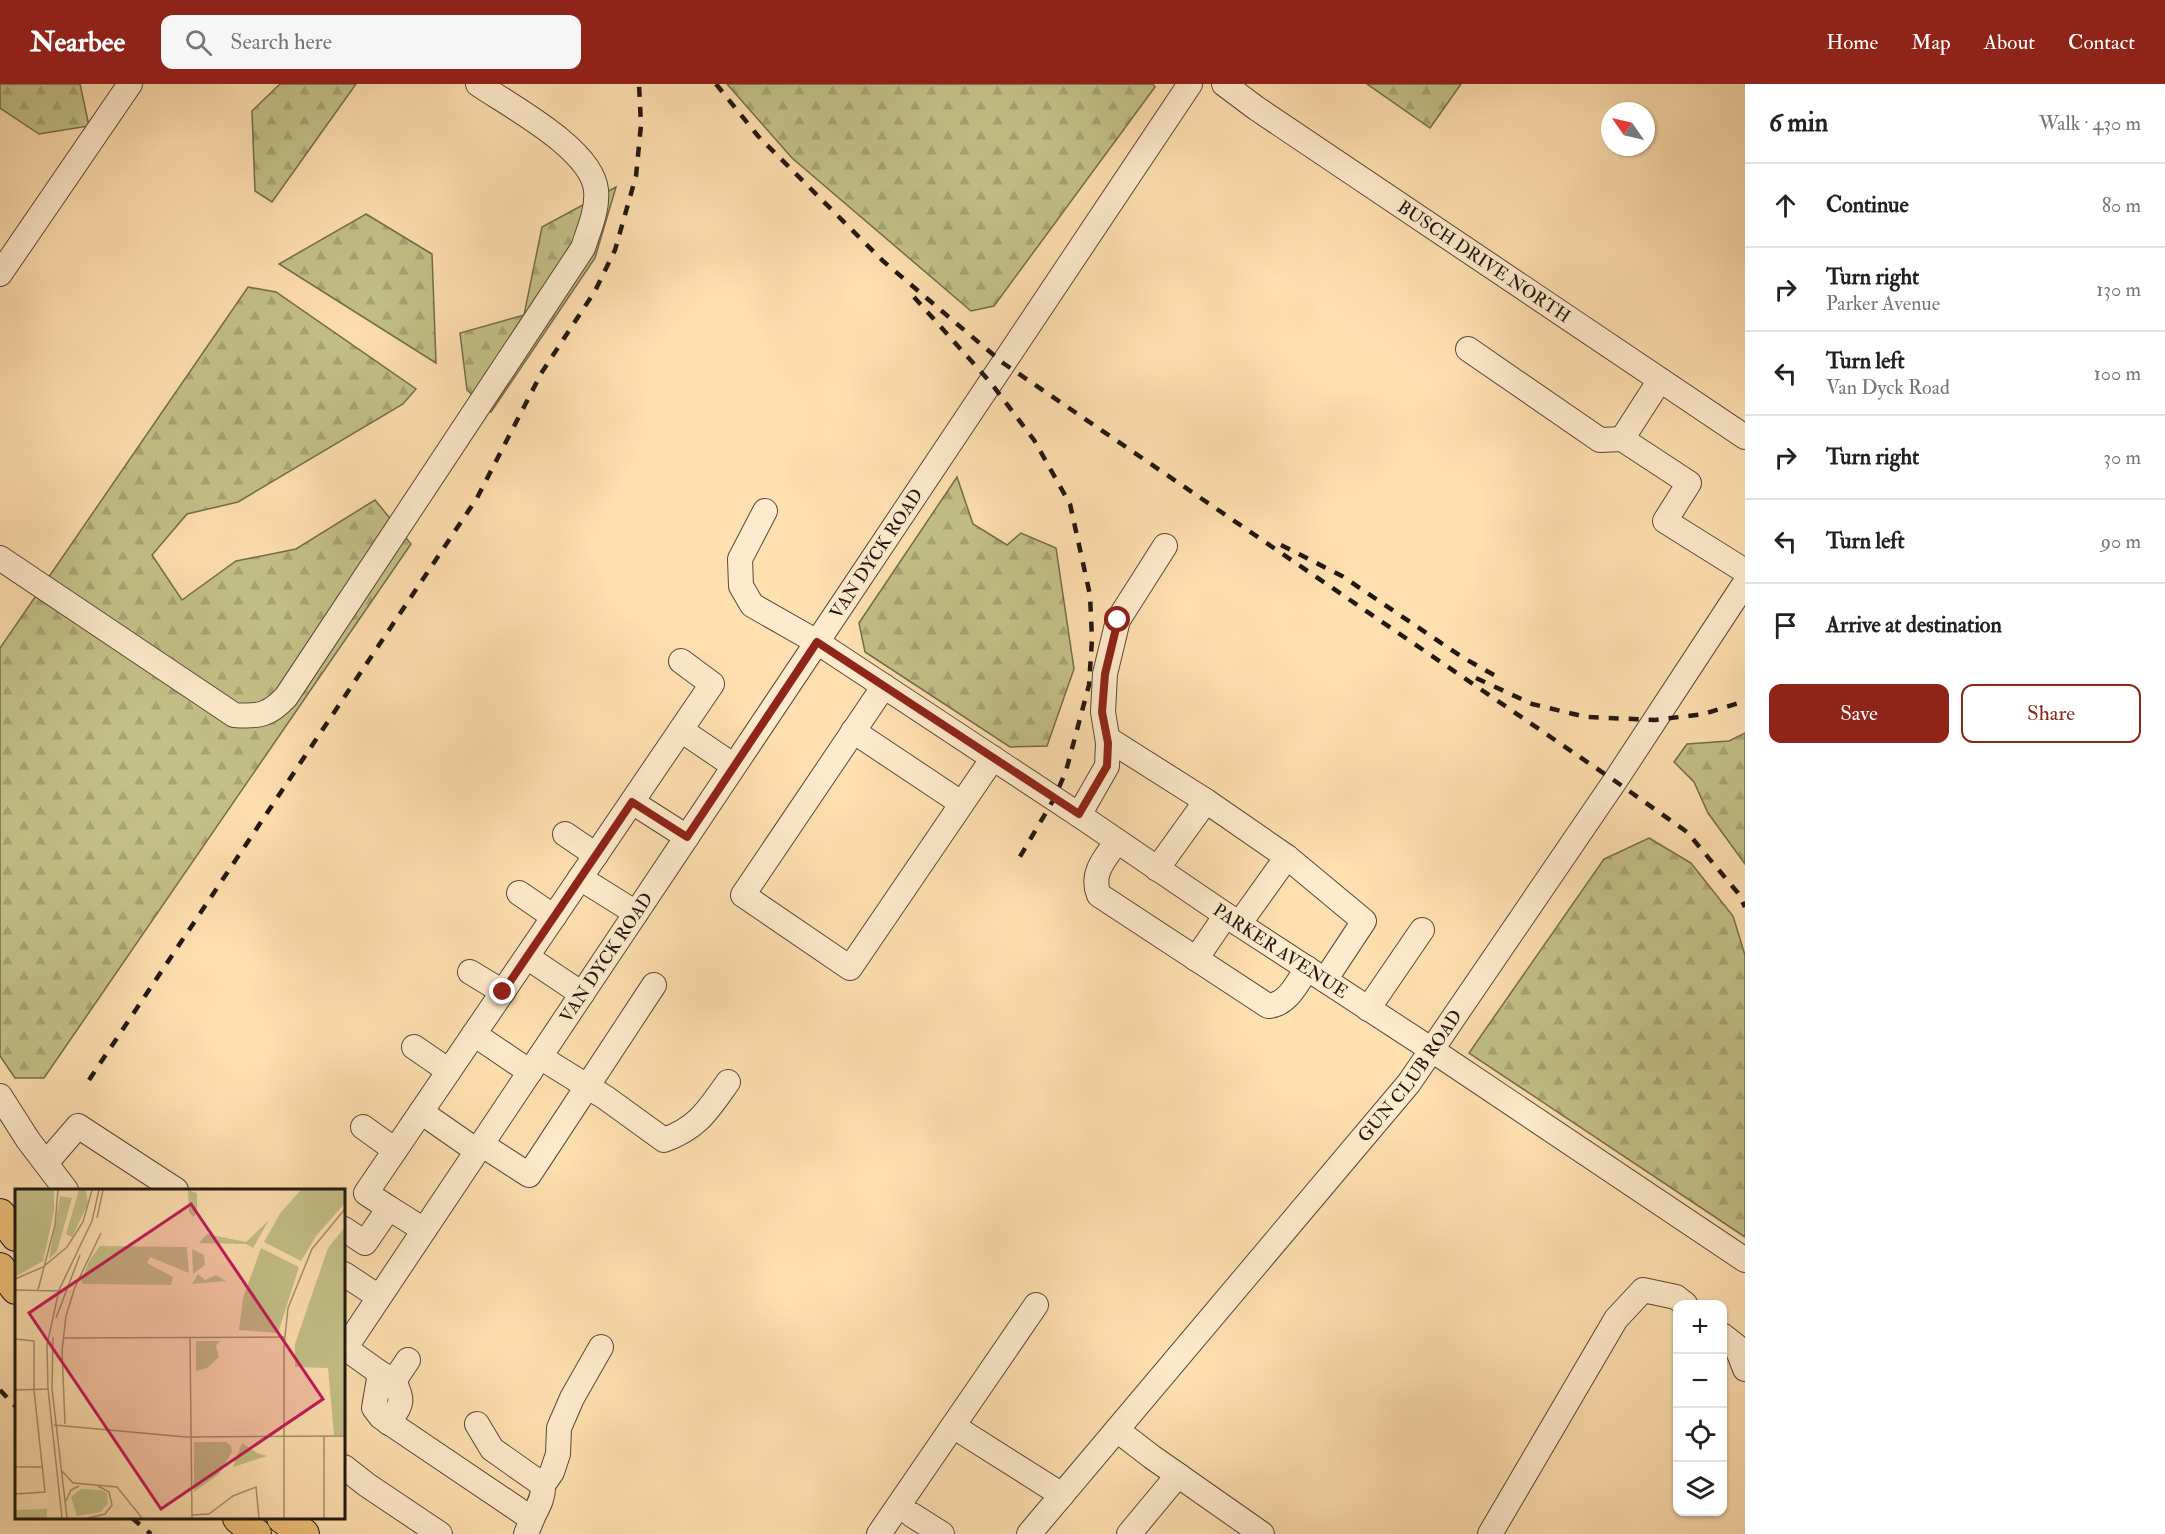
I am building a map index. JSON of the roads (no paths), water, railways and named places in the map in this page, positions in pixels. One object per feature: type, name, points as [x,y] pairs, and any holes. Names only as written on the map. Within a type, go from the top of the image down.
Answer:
[{"type":"main road","points":[[0,1268],[15,1287]]},
{"type":"main road","points":[[239,1519],[256,1534]]},
{"type":"main road","points":[[283,1519],[304,1534]]},
{"type":"street","points":[[0,274],[130,84]]},
{"type":"street","points":[[0,558],[234,715],[262,715],[274,710],[286,698],[583,248],[592,221],[596,203],[596,187],[590,170],[564,142],[478,84]]},
{"type":"street","name":"VAN DYCK ROAD","points":[[345,1348],[1190,84]]},
{"type":"street","name":"BUSCH DRIVE NORTH","points":[[1224,84],[1256,108],[1745,437]]},
{"type":"street","points":[[1468,349],[1600,440],[1622,439],[1689,483],[1665,520],[1745,571]]},
{"type":"street","points":[[1622,439],[1660,380]]},
{"type":"street","name":"PARKER AVENUE","points":[[765,511],[740,559],[741,586],[752,605],[817,642],[1079,814],[1232,920],[1432,1050],[1745,1260]]},
{"type":"street","points":[[1079,814],[1107,766],[1108,739],[1102,712],[1105,674],[1118,620],[1165,546]]},
{"type":"street","name":"GUN CLUB ROAD","points":[[1029,1534],[1409,1083],[1615,781],[1745,583]]},
{"type":"street","points":[[424,1230],[366,1193],[712,684],[681,661]]},
{"type":"street","points":[[884,686],[743,895],[850,968],[993,758]]},
{"type":"street","points":[[681,730],[734,766]]},
{"type":"street","points":[[854,731],[962,803]]},
{"type":"street","points":[[1108,739],[1206,801],[1287,857],[1364,921],[1316,974],[1278,1005],[1268,1006],[1099,895],[1094,884],[1096,873],[1117,841]]},
{"type":"street","points":[[1157,869],[1206,801]]},
{"type":"street","points":[[632,802],[687,837]]},
{"type":"street","points":[[566,834],[596,855]]},
{"type":"street","points":[[1196,959],[1287,857]]},
{"type":"street","points":[[580,878],[636,913]]},
{"type":"street","points":[[519,893],[554,917]]},
{"type":"street","points":[[1368,1009],[1422,930]]},
{"type":"street","points":[[527,957],[582,994]]},
{"type":"street","points":[[470,972],[503,992]]},
{"type":"street","points":[[421,1112],[479,1148],[529,1175],[654,985]]},
{"type":"street","points":[[474,1034],[587,1087],[664,1140],[682,1134],[703,1117],[728,1082]]},
{"type":"street","points":[[414,1047],[449,1071]]},
{"type":"street","points":[[0,1096],[28,1140],[65,1189]]},
{"type":"street","points":[[46,1163],[78,1126],[173,1189]]},
{"type":"street","points":[[363,1127],[395,1150]]},
{"type":"street","points":[[345,1230],[366,1243],[389,1208]]},
{"type":"street","points":[[345,1275],[379,1297]]},
{"type":"street","points":[[1490,1534],[1616,1319],[1643,1290],[1676,1297],[1679,1300]]},
{"type":"street","points":[[879,1534],[1036,1305]]},
{"type":"street","points":[[1727,1339],[1736,1346],[1745,1369]]},
{"type":"street","points":[[408,1360],[387,1377],[374,1408],[381,1417],[529,1526],[544,1492],[543,1485],[552,1472],[558,1454],[559,1428],[572,1398],[601,1347]]},
{"type":"street","points":[[345,1350],[387,1377]]},
{"type":"street","points":[[477,1424],[492,1449],[543,1485]]},
{"type":"street","points":[[953,1426],[1062,1495]]},
{"type":"street","points":[[1118,1430],[1262,1534]]},
{"type":"street","points":[[345,1468],[440,1534]]},
{"type":"street","points":[[1129,1534],[1178,1475]]},
{"type":"street","points":[[912,1515],[942,1534]]},
{"type":"railway","points":[[89,1080],[477,498],[542,372],[595,291],[615,250],[636,176],[641,125],[639,84]]},
{"type":"railway","points":[[716,84],[758,136],[883,261],[1003,363],[1687,832],[1738,893],[1745,907]]},
{"type":"railway","points":[[914,297],[991,383],[1034,440],[1070,504],[1090,595],[1092,639],[1089,685],[1066,771],[1054,799],[1018,860]]},
{"type":"railway","points":[[1281,545],[1342,576],[1462,657],[1501,679]]},
{"type":"railway","points":[[1476,678],[1532,704],[1586,717],[1655,720],[1704,714],[1745,701]]},
{"type":"railway","points":[[0,1390],[15,1406]]},
{"type":"railway","points":[[133,1519],[151,1534]]}]
